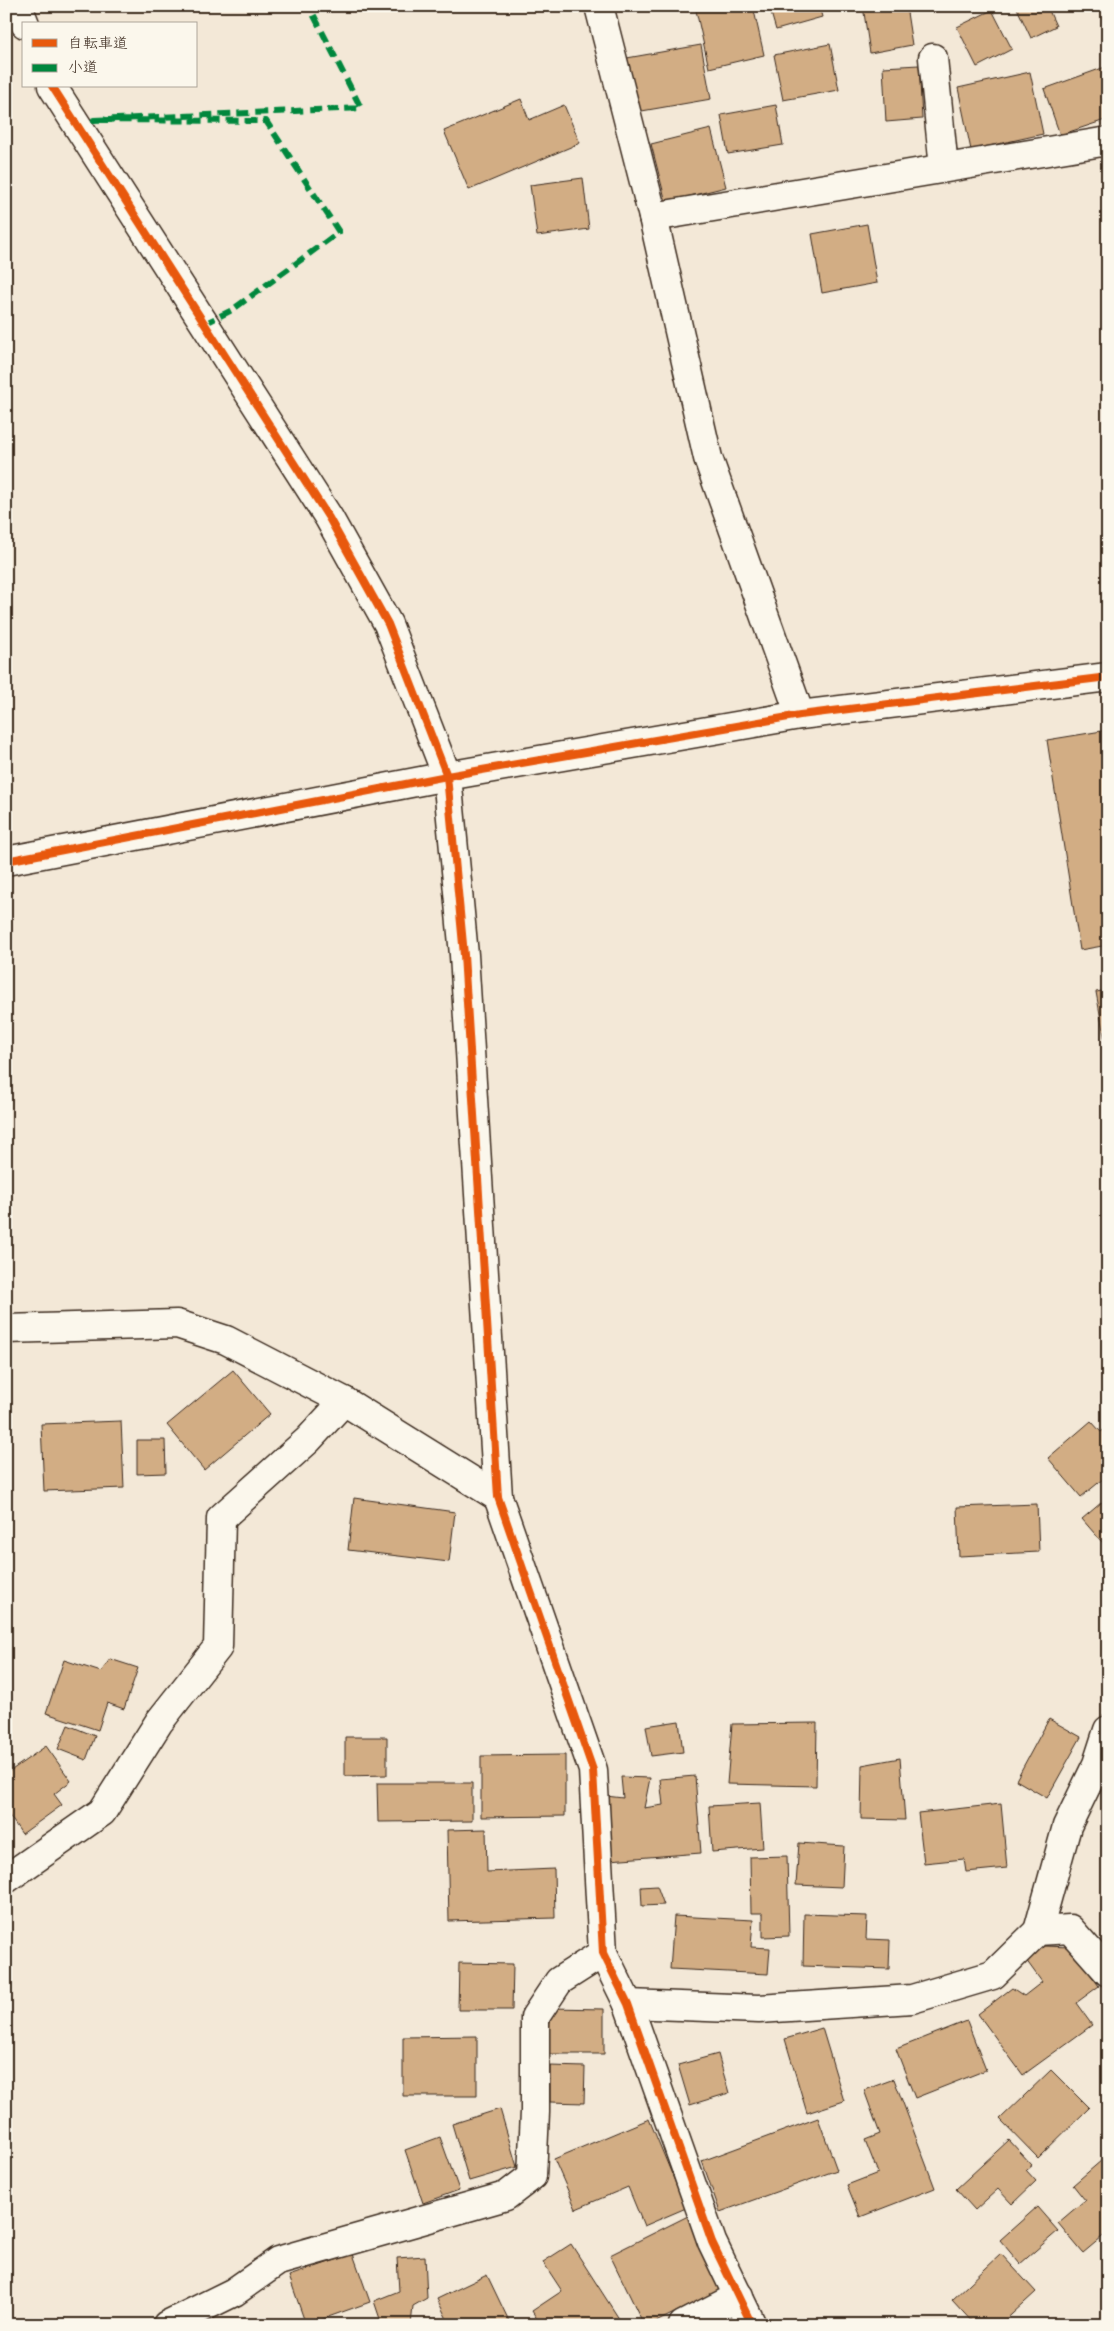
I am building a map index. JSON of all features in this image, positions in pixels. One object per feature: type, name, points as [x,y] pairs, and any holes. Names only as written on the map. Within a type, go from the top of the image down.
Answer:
[{"type":"street","points":[[18,6],[24,22]]},
{"type":"street","points":[[599,6],[653,217],[708,458],[800,715]]},
{"type":"street","points":[[934,58],[944,168]]},
{"type":"street","points":[[53,88],[329,518],[388,624],[447,776],[464,955],[498,1497],[593,1770],[603,1953],[628,2004],[712,2242],[752,2325]]},
{"type":"street","points":[[653,217],[1108,141]]},
{"type":"street","points":[[6,861],[447,776],[800,715],[1108,677]]},
{"type":"street","points":[[6,1329],[177,1324],[226,1340],[344,1401],[498,1497]]},
{"type":"street","points":[[6,1878],[102,1812],[159,1722],[218,1647],[221,1518],[308,1440],[344,1401]]},
{"type":"street","points":[[628,2004],[758,2009],[912,1999],[993,1975],[1038,1931],[1067,1826],[1097,1764],[1108,1730]]},
{"type":"street","points":[[1038,1931],[1070,1929],[1108,1972]]},
{"type":"street","points":[[167,2325],[234,2292],[278,2262],[506,2196],[532,2176],[535,2112],[535,2017],[559,1981],[603,1953]]},
{"type":"street","points":[[683,2325],[738,2296]]},
{"type":"building","points":[[695,6],[753,6],[764,55],[709,68]]},
{"type":"building","points":[[769,6],[819,6],[822,17],[776,30]]},
{"type":"building","points":[[863,6],[906,6],[912,45],[870,53]]},
{"type":"building","points":[[1016,6],[1047,6],[1056,26],[1031,38]]},
{"type":"building","points":[[992,10],[1012,49],[977,67],[957,27]]},
{"type":"building","points":[[830,44],[839,90],[783,100],[774,55]]},
{"type":"building","points":[[701,45],[711,99],[636,112],[627,58]]},
{"type":"building","points":[[919,65],[922,119],[886,122],[883,67]]},
{"type":"building","points":[[1108,66],[1108,119],[1060,135],[1044,89]]},
{"type":"building","points":[[1030,72],[1043,134],[971,150],[958,88]]},
{"type":"building","points":[[521,99],[529,120],[564,105],[580,143],[469,190],[444,131]]},
{"type":"building","points":[[776,105],[783,145],[728,154],[721,115]]},
{"type":"building","points":[[711,129],[726,187],[666,202],[651,144]]},
{"type":"building","points":[[583,178],[589,229],[537,236],[530,185]]},
{"type":"building","points":[[867,224],[877,283],[822,293],[812,234]]},
{"type":"building","points":[[1108,730],[1108,945],[1080,950],[1047,740]]},
{"type":"building","points":[[1108,990],[1108,1058],[1096,992]]},
{"type":"building","points":[[233,1370],[270,1414],[204,1470],[167,1425]]},
{"type":"building","points":[[121,1421],[124,1488],[44,1491],[41,1424]]},
{"type":"building","points":[[1091,1421],[1101,1432],[1108,1426],[1108,1475],[1081,1497],[1048,1458]]},
{"type":"building","points":[[137,1440],[165,1440],[166,1473],[137,1474]]},
{"type":"building","points":[[1108,1497],[1108,1549],[1082,1519]]},
{"type":"building","points":[[354,1498],[455,1512],[449,1562],[348,1550]]},
{"type":"building","points":[[1037,1504],[1039,1552],[959,1556],[957,1507]]},
{"type":"building","points":[[110,1659],[138,1668],[124,1709],[107,1703],[98,1730],[46,1713],[64,1660],[101,1672]]},
{"type":"building","points":[[1049,1719],[1081,1737],[1047,1798],[1016,1780]]},
{"type":"building","points":[[679,1721],[683,1752],[651,1756],[646,1726]]},
{"type":"building","points":[[817,1723],[816,1786],[727,1784],[732,1724]]},
{"type":"building","points":[[68,1725],[95,1736],[86,1760],[58,1749]]},
{"type":"building","points":[[345,1737],[387,1737],[387,1775],[345,1776]]},
{"type":"building","points":[[46,1746],[71,1781],[54,1794],[62,1805],[22,1834],[6,1811],[6,1774]]},
{"type":"building","points":[[565,1755],[565,1816],[481,1817],[481,1756]]},
{"type":"building","points":[[900,1758],[905,1820],[861,1819],[862,1765]]},
{"type":"building","points":[[695,1776],[701,1853],[609,1860],[606,1796],[623,1798],[621,1777],[650,1778],[644,1808],[663,1805],[660,1779]]},
{"type":"building","points":[[377,1783],[472,1783],[472,1821],[378,1822]]},
{"type":"building","points":[[760,1803],[763,1848],[712,1852],[709,1806]]},
{"type":"building","points":[[1001,1804],[1007,1868],[966,1872],[964,1859],[924,1863],[918,1813]]},
{"type":"building","points":[[486,1829],[487,1872],[554,1869],[555,1918],[449,1921],[447,1830]]},
{"type":"building","points":[[799,1843],[844,1846],[842,1887],[796,1885]]},
{"type":"building","points":[[787,1856],[789,1936],[763,1937],[763,1913],[751,1913],[750,1857]]},
{"type":"building","points":[[657,1886],[664,1905],[642,1906],[641,1887]]},
{"type":"building","points":[[804,1914],[867,1916],[866,1939],[890,1940],[889,1969],[803,1966]]},
{"type":"building","points":[[674,1916],[753,1920],[751,1947],[770,1948],[768,1974],[670,1969]]},
{"type":"building","points":[[1044,1946],[1070,1947],[1099,1986],[1076,2003],[1092,2025],[1023,2075],[978,2014],[1012,1988],[1024,1996],[1042,1982],[1026,1960]]},
{"type":"building","points":[[459,1963],[513,1964],[512,2010],[458,2010]]},
{"type":"building","points":[[550,2008],[604,2009],[604,2054],[549,2054]]},
{"type":"building","points":[[967,2021],[986,2070],[915,2098],[896,2049]]},
{"type":"building","points":[[822,2028],[844,2101],[807,2113],[785,2039]]},
{"type":"building","points":[[477,2036],[477,2096],[403,2096],[403,2037]]},
{"type":"building","points":[[718,2054],[729,2093],[690,2105],[678,2065]]},
{"type":"building","points":[[550,2066],[585,2067],[584,2103],[550,2102]]},
{"type":"building","points":[[1051,2070],[1089,2108],[1038,2158],[1000,2119]]},
{"type":"building","points":[[894,2079],[935,2188],[860,2217],[847,2185],[878,2173],[865,2140],[880,2134],[864,2090]]},
{"type":"building","points":[[500,2109],[517,2167],[469,2181],[452,2124]]},
{"type":"building","points":[[818,2118],[837,2170],[720,2212],[702,2161]]},
{"type":"building","points":[[649,2119],[686,2208],[644,2226],[628,2187],[576,2209],[554,2159]]},
{"type":"building","points":[[440,2137],[459,2190],[423,2203],[405,2150]]},
{"type":"building","points":[[1009,2140],[1032,2165],[1026,2170],[1036,2181],[1012,2204],[998,2189],[975,2210],[956,2189]]},
{"type":"building","points":[[1102,2160],[1108,2166],[1108,2232],[1083,2253],[1058,2223],[1085,2200],[1073,2185]]},
{"type":"building","points":[[1037,2207],[1058,2231],[1020,2264],[1000,2240]]},
{"type":"building","points":[[688,2216],[724,2288],[650,2325],[644,2325],[610,2255]]},
{"type":"building","points":[[571,2244],[623,2325],[541,2325],[532,2311],[562,2291],[543,2262]]},
{"type":"building","points":[[353,2254],[370,2302],[306,2325],[289,2276]]},
{"type":"building","points":[[1001,2254],[1036,2292],[1000,2325],[975,2325],[952,2300]]},
{"type":"building","points":[[425,2256],[427,2298],[413,2306],[411,2325],[382,2325],[374,2301],[399,2291],[397,2258]]},
{"type":"building","points":[[487,2275],[510,2323],[505,2325],[450,2325],[437,2299]]},
{"type":"marked path","points":[[204,324],[232,310],[339,232],[266,121],[94,120],[361,108],[309,6]]},
{"type":"cycle path","points":[[53,88],[329,518],[388,624],[447,776],[464,955],[498,1497],[593,1770],[603,1953],[628,2004],[712,2242],[752,2325]]},
{"type":"cycle path","points":[[6,861],[447,776],[800,715],[1108,677]]}]
